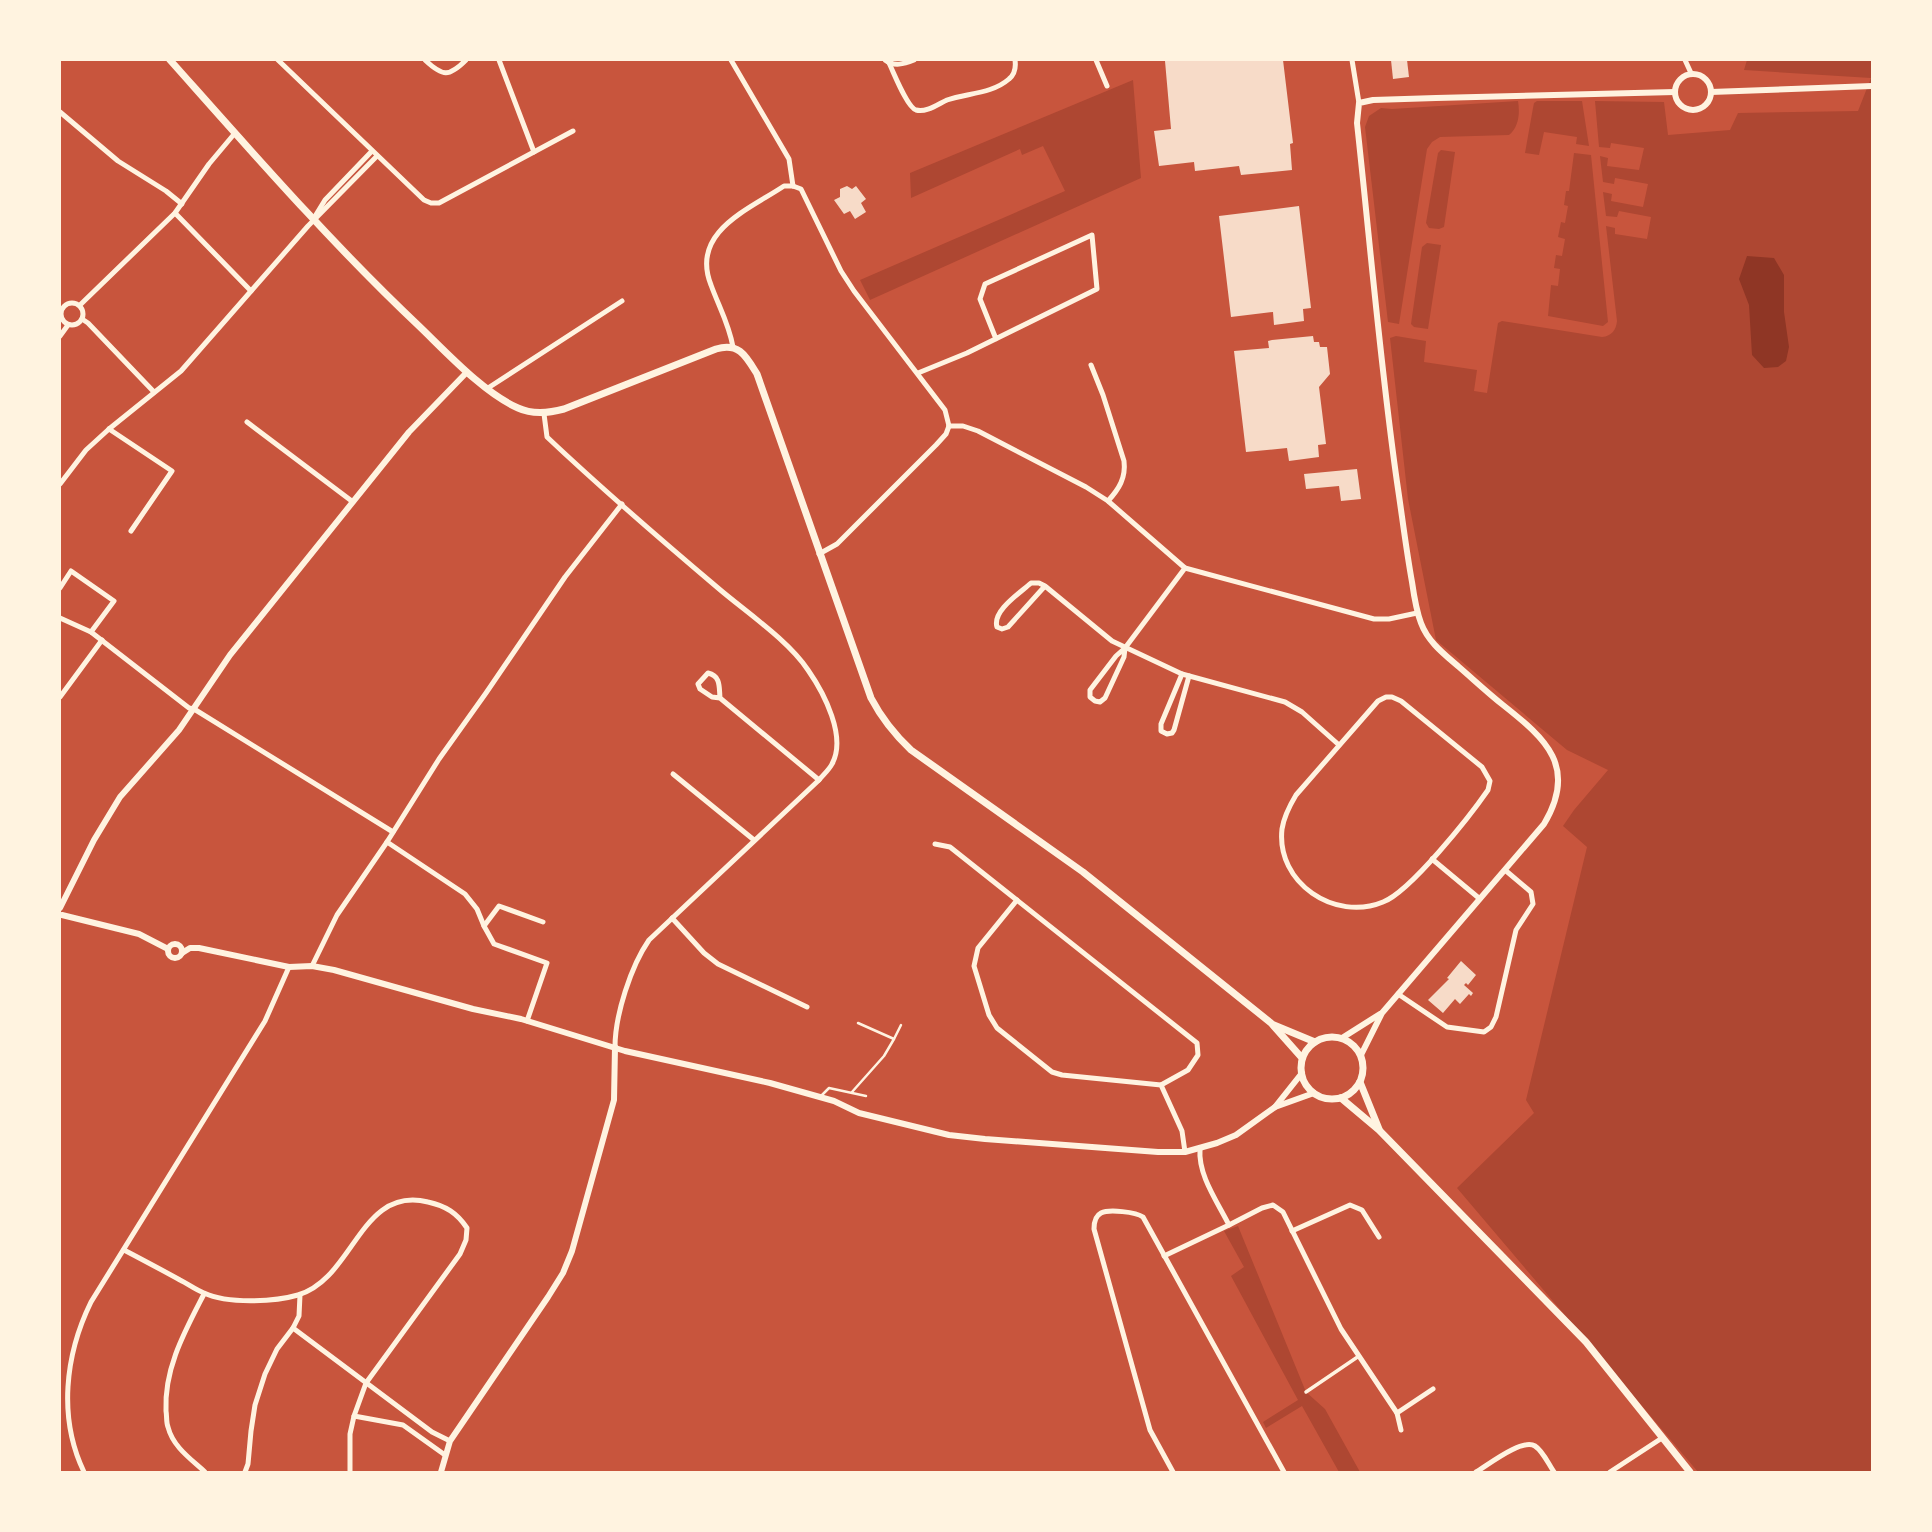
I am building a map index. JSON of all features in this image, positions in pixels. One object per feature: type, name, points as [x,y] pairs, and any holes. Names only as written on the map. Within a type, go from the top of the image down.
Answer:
[{"type":"main road","points":[[170,60],[313,221],[467,372],[519,409],[544,414],[564,409],[716,349],[738,349],[757,374],[819,554],[871,698],[881,718],[911,750],[1083,872],[1271,1023],[1303,1058]]},
{"type":"main road","points":[[1271,1023],[1315,1042]]},
{"type":"main road","points":[[1328,1037],[1342,1038],[1353,1045],[1361,1055],[1363,1069],[1360,1082],[1352,1092],[1341,1098],[1327,1099],[1314,1093],[1306,1084],[1301,1073],[1303,1058],[1315,1042],[1328,1037]]},
{"type":"main road","points":[[1360,1082],[1379,1130]]},
{"type":"main road","points":[[1341,1098],[1379,1130],[1586,1342],[1690,1472]]},
{"type":"street","points":[[278,60],[424,200],[431,203],[439,203],[573,131]]},
{"type":"street","points":[[425,60],[435,69],[446,73],[456,70],[467,60]]},
{"type":"street","points":[[499,60],[534,152]]},
{"type":"street","points":[[731,60],[789,159],[793,186]]},
{"type":"street","points":[[887,61],[901,64],[915,60]]},
{"type":"street","points":[[887,61],[909,103],[916,110],[922,110],[996,87],[1013,75],[1015,60]]},
{"type":"street","points":[[1096,60],[1107,86]]},
{"type":"street","points":[[1352,60],[1359,103],[1357,122],[1392,444],[1417,613],[1432,642],[1535,731],[1548,746],[1556,762],[1556,797],[1544,824],[1382,1013],[1361,1055]]},
{"type":"street","points":[[1685,60],[1691,73]]},
{"type":"street","points":[[1691,73],[1708,80],[1711,92],[1706,105],[1695,110],[1682,106],[1675,92],[1681,78],[1691,73]]},
{"type":"street","points":[[1711,92],[1872,86]]},
{"type":"street","points":[[1359,103],[1423,98],[1675,92]]},
{"type":"street","points":[[60,112],[118,161],[166,191],[181,204]]},
{"type":"street","points":[[80,305],[175,212],[235,133]]},
{"type":"street","points":[[60,484],[86,450],[181,371],[375,154]]},
{"type":"street","points":[[733,347],[728,324],[706,270],[706,255],[711,241],[722,226],[784,186],[793,186],[801,190],[853,291],[945,410],[949,426],[936,445],[837,544],[819,554]]},
{"type":"street","points":[[175,212],[251,291]]},
{"type":"street","points":[[918,373],[967,353],[996,339],[1097,289],[1092,235],[985,284],[980,299],[996,339]]},
{"type":"street","points":[[488,388],[622,301]]},
{"type":"street","points":[[60,335],[68,325],[77,324],[82,319],[84,312],[80,305],[69,303],[61,307],[62,319],[68,325]]},
{"type":"street","points":[[82,319],[154,392]]},
{"type":"street","points":[[1091,365],[1126,472],[1108,501]]},
{"type":"street","points":[[467,372],[409,432],[230,655],[179,730],[120,797],[94,840],[60,913],[139,934],[167,949],[173,958],[179,957],[190,948],[199,948],[289,967],[312,966],[334,970],[473,1009],[527,1021],[625,1051],[770,1083],[834,1101],[859,1113],[948,1135],[1014,1142],[1185,1152],[1236,1135],[1275,1107],[1314,1093]]},
{"type":"street","points":[[441,1472],[450,1441],[548,1297],[563,1273],[572,1251],[614,1100],[615,1033],[639,955],[649,940],[819,780],[832,764],[838,738],[833,719],[808,669],[787,646],[547,437],[544,414]]},
{"type":"street","points":[[247,422],[353,502]]},
{"type":"street","points":[[949,426],[963,426],[978,431],[1086,487],[1108,501],[1185,568],[1374,619],[1417,613]]},
{"type":"street","points":[[109,429],[172,471],[131,531]]},
{"type":"street","points":[[312,966],[337,915],[439,759],[565,577],[622,504]]},
{"type":"street","points":[[1125,648],[1124,657],[1105,698],[1100,702],[1095,701],[1090,696],[1090,690],[1185,568]]},
{"type":"street","points":[[60,588],[71,571],[114,601],[91,632]]},
{"type":"street","points":[[1045,586],[1008,627],[997,627],[997,614],[1031,583],[1039,583],[1045,586],[1112,641],[1186,675],[1285,702],[1302,712],[1339,745]]},
{"type":"street","points":[[60,618],[91,632],[189,708],[393,832]]},
{"type":"street","points":[[60,697],[62,689],[102,640]]},
{"type":"street","points":[[720,698],[718,678],[708,673],[698,684],[700,689],[720,698],[819,780]]},
{"type":"street","points":[[1186,675],[1174,730],[1167,734],[1161,731],[1161,724],[1186,675]]},
{"type":"street","points":[[1392,697],[1401,701],[1482,767],[1490,781],[1488,790],[1432,859],[1401,892],[1383,902],[1360,908],[1338,906],[1318,898],[1291,871],[1284,849],[1282,829],[1288,810],[1296,795],[1339,745],[1378,701],[1392,697]]},
{"type":"street","points":[[673,774],[754,840]]},
{"type":"street","points":[[387,842],[465,894],[477,909],[494,944],[547,963],[527,1021]]},
{"type":"street","points":[[934,844],[950,847],[1017,900],[1197,1043],[1198,1055],[1188,1070],[1161,1085],[1062,1075],[1052,1072],[997,1027],[989,1015],[974,966],[978,948],[1017,900]]},
{"type":"street","points":[[1432,859],[1480,899]]},
{"type":"street","points":[[1398,994],[1447,1027],[1484,1032],[1491,1027],[1496,1017],[1516,930],[1533,904],[1531,892],[1505,870]]},
{"type":"street","points":[[484,926],[499,906],[543,922]]},
{"type":"street","points":[[672,918],[704,953],[718,964],[807,1007]]},
{"type":"street","points":[[84,1472],[77,1458],[64,1392],[83,1318],[265,1021],[289,967]]},
{"type":"street","points":[[1342,1038],[1382,1013]]},
{"type":"street","points":[[1275,1107],[1301,1073]]},
{"type":"street","points":[[1161,1085],[1182,1131],[1185,1152]]},
{"type":"street","points":[[1199,1149],[1202,1173],[1229,1224]]},
{"type":"street","points":[[124,1250],[204,1294],[220,1298],[256,1300],[300,1295],[326,1279],[377,1214],[389,1205],[402,1200],[418,1199],[450,1210],[460,1217],[467,1228],[466,1240],[460,1254],[366,1383],[350,1434],[350,1472]]},
{"type":"street","points":[[1164,1256],[1262,1208],[1273,1205],[1283,1212],[1340,1329],[1397,1413],[1401,1430]]},
{"type":"street","points":[[1292,1231],[1350,1205],[1362,1210],[1379,1237]]},
{"type":"street","points":[[1173,1472],[1150,1430],[1094,1229],[1094,1222],[1099,1214],[1104,1212],[1140,1214],[1284,1472]]},
{"type":"street","points":[[204,1294],[181,1339],[170,1369],[166,1400],[167,1427],[179,1449],[205,1472]]},
{"type":"street","points":[[245,1472],[256,1405],[265,1374],[299,1316],[300,1295]]},
{"type":"street","points":[[293,1328],[432,1432],[450,1441]]},
{"type":"street","points":[[1306,1392],[1359,1356]]},
{"type":"street","points":[[1397,1413],[1433,1389]]},
{"type":"street","points":[[354,1416],[403,1425],[445,1455]]},
{"type":"street","points":[[1610,1472],[1662,1438]]},
{"type":"street","points":[[1476,1472],[1522,1444],[1532,1444],[1554,1472]]},
{"type":"lane","points":[[858,1023],[894,1039]]},
{"type":"lane","points":[[852,1092],[884,1056],[901,1025]]},
{"type":"lane","points":[[820,1097],[829,1088],[866,1096]]},
{"type":"shaded area","points":[[1747,60],[1872,60],[1872,1472],[1698,1472],[1457,1188],[1534,1113],[1526,1100],[1587,847],[1563,826],[1608,770],[1567,750],[1436,640],[1408,499],[1390,338],[1396,336],[1426,341],[1424,362],[1477,370],[1474,391],[1487,393],[1498,323],[1502,321],[1602,337],[1611,334],[1617,321],[1606,226],[1615,228],[1615,234],[1647,239],[1651,217],[1619,211],[1617,217],[1606,216],[1603,192],[1612,194],[1611,201],[1643,207],[1648,184],[1615,178],[1614,184],[1603,182],[1600,156],[1608,158],[1607,166],[1639,170],[1644,148],[1611,143],[1610,148],[1599,147],[1595,101],[1664,102],[1668,135],[1730,130],[1738,113],[1858,111],[1871,78],[1744,70]]},
{"type":"shaded area","points":[[1133,80],[1141,178],[870,300],[860,280],[1065,191],[1043,146],[1022,155],[1020,149],[911,198],[910,173]]},
{"type":"shaded area","points":[[1518,101],[1518,120],[1509,135],[1440,137],[1427,149],[1399,324],[1388,322],[1365,127],[1369,116],[1381,108]]},
{"type":"shaded area","points":[[1582,101],[1589,146],[1576,144],[1577,137],[1544,132],[1539,155],[1525,153],[1534,103]]},
{"type":"shaded area","points":[[1441,150],[1455,152],[1444,227],[1439,229],[1429,228],[1426,223],[1438,153]]},
{"type":"shaded area","points":[[1574,153],[1591,155],[1608,322],[1603,326],[1548,316],[1551,285],[1558,286],[1560,269],[1554,268],[1556,255],[1562,256],[1565,239],[1558,237],[1561,222],[1565,223],[1568,206],[1564,205],[1566,191],[1569,191]]},
{"type":"shaded area","points":[[1427,243],[1441,245],[1428,329],[1411,324],[1422,247]]},
{"type":"shaded area","points":[[1747,256],[1774,258],[1784,275],[1784,312],[1789,347],[1786,361],[1778,367],[1764,368],[1752,355],[1749,305],[1739,279]]},
{"type":"shaded area","points":[[1238,1226],[1306,1392],[1325,1409],[1360,1472],[1339,1472],[1302,1406],[1266,1428],[1263,1422],[1298,1400],[1231,1276],[1244,1267],[1224,1231]]},
{"type":"building","points":[[1283,60],[1293,143],[1290,144],[1292,170],[1241,175],[1239,166],[1195,171],[1194,162],[1159,166],[1154,131],[1171,129],[1165,61]]},
{"type":"building","points":[[1391,60],[1407,60],[1409,77],[1393,79]]},
{"type":"building","points":[[847,186],[852,189],[856,186],[866,199],[861,203],[866,212],[855,219],[850,211],[844,214],[834,200],[840,197],[840,189]]},
{"type":"building","points":[[1299,206],[1311,308],[1303,309],[1304,321],[1274,325],[1273,312],[1231,317],[1219,216]]},
{"type":"building","points":[[1313,336],[1314,342],[1319,342],[1320,347],[1327,347],[1330,374],[1319,387],[1326,444],[1318,445],[1319,457],[1289,461],[1287,448],[1246,452],[1234,351],[1269,348],[1268,341],[1272,340]]},
{"type":"building","points":[[1357,469],[1361,499],[1341,501],[1339,486],[1306,489],[1304,474]]},
{"type":"building","points":[[1461,961],[1476,975],[1468,985],[1464,985],[1473,993],[1460,1004],[1455,999],[1443,1013],[1428,1000],[1449,979],[1447,978]]}]
